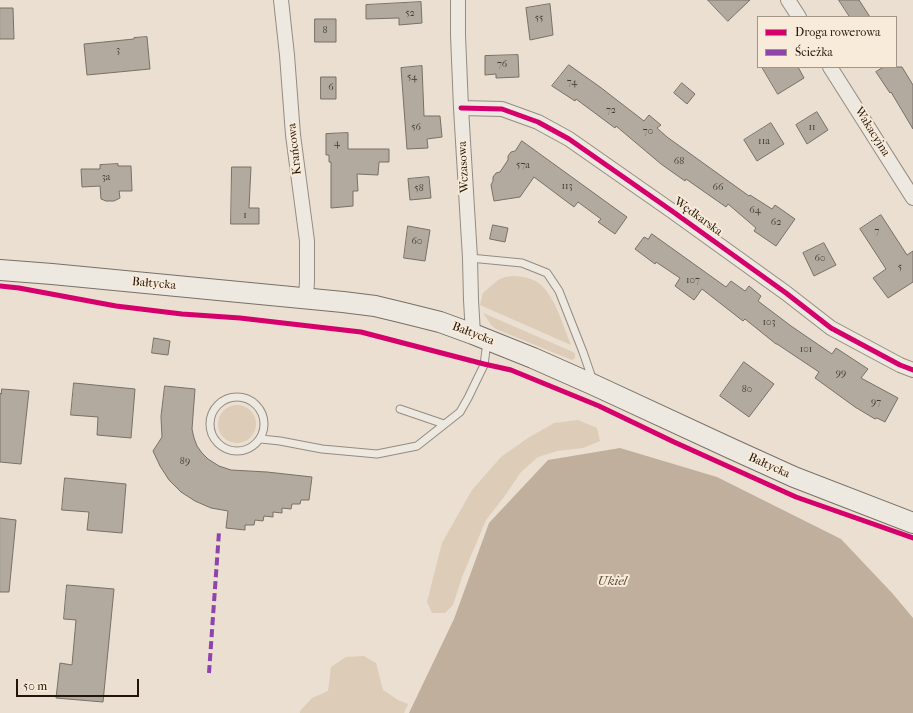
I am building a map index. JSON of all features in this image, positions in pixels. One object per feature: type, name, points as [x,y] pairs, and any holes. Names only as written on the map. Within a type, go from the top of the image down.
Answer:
[{"type":"main road","name":"Bałtycka","points":[[0,270],[306,298],[375,306],[440,322],[480,337],[594,385],[794,477],[913,523]]},
{"type":"street","name":"Krańcowa","points":[[281,0],[293,135],[307,241],[306,298]]},
{"type":"street","name":"Wczasowa","points":[[458,0],[461,108],[470,258],[470,300],[480,337]]},
{"type":"street","points":[[788,0],[798,16]]},
{"type":"street","name":"Wakacyjna","points":[[831,68],[913,198]]},
{"type":"street","name":"Wędkarska","points":[[461,108],[502,109],[538,122],[569,139],[735,256],[831,328],[900,365],[913,370]]},
{"type":"lane","points":[[470,258],[522,263],[547,273],[559,291],[583,352],[594,385]]},
{"type":"lane","points":[[261,439],[322,449],[377,454],[417,446],[460,412],[484,365],[480,337]]},
{"type":"lane","points":[[236,397],[249,400],[257,405],[262,412],[265,421],[261,439],[247,450],[239,452],[230,451],[222,447],[215,441],[211,433],[210,424],[216,407],[223,401],[236,397]]},
{"type":"lane","points":[[400,409],[444,424]]},
{"type":"shaded area","points":[[513,276],[534,280],[546,290],[555,304],[571,345],[480,305],[483,293],[498,280]]},
{"type":"shaded area","points":[[483,313],[573,352],[575,354],[575,358],[572,360],[496,329],[492,326]]},
{"type":"shaded area","points":[[233,405],[241,405],[251,410],[255,417],[255,431],[251,438],[241,443],[233,443],[223,438],[221,435],[218,428],[218,420],[223,410],[226,408]]},
{"type":"shaded area","points":[[578,420],[597,428],[600,441],[583,448],[557,451],[538,457],[521,472],[486,520],[462,577],[453,605],[445,613],[432,613],[427,602],[442,543],[472,490],[501,457],[528,438],[554,423]]},
{"type":"shaded area","points":[[364,656],[376,663],[383,690],[398,700],[408,704],[404,713],[300,713],[300,711],[312,698],[328,691],[331,667],[346,657]]},
{"type":"water","name":"Ukiel","points":[[620,448],[717,477],[841,539],[893,594],[913,618],[913,713],[409,713],[454,619],[489,523],[548,460]]},
{"type":"building","points":[[708,0],[750,0],[728,21]]},
{"type":"building","points":[[839,0],[859,0],[869,16],[849,16]]},
{"type":"building","points":[[421,2],[422,23],[399,25],[399,18],[366,19],[366,5]]},
{"type":"building","points":[[550,4],[553,35],[530,40],[526,8]]},
{"type":"building","points":[[0,8],[13,8],[14,39],[0,39]]},
{"type":"building","points":[[315,19],[336,19],[336,42],[315,42]]},
{"type":"building","points":[[147,37],[150,69],[87,75],[84,44]]},
{"type":"building","points":[[518,55],[519,77],[496,78],[496,74],[485,75],[485,56]]},
{"type":"building","points":[[569,65],[644,121],[649,115],[661,125],[657,128],[667,137],[749,196],[750,195],[772,209],[775,205],[795,219],[776,246],[754,231],[756,228],[728,204],[726,207],[686,179],[685,181],[661,164],[616,126],[615,128],[576,99],[575,101],[552,86]]},
{"type":"building","points":[[422,66],[424,116],[440,116],[442,137],[427,139],[428,148],[407,149],[401,68]]},
{"type":"building","points":[[902,67],[913,85],[913,129],[891,92],[890,93],[876,72],[882,68]]},
{"type":"building","points":[[763,68],[799,68],[804,78],[778,94]]},
{"type":"building","points":[[321,77],[336,77],[336,99],[321,99]]},
{"type":"building","points":[[682,83],[695,94],[687,104],[674,93]]},
{"type":"building","points":[[817,112],[828,130],[807,144],[796,125]]},
{"type":"building","points":[[771,123],[784,144],[757,161],[744,140]]},
{"type":"building","points":[[348,133],[348,149],[389,149],[389,162],[379,162],[378,175],[357,174],[358,191],[353,191],[353,206],[331,208],[331,162],[329,162],[329,155],[326,155],[326,134]]},
{"type":"building","points":[[522,141],[627,217],[615,234],[598,222],[601,219],[578,202],[574,207],[534,177],[520,197],[494,201],[491,185],[493,177],[496,173],[500,172],[508,160],[508,156],[511,152],[515,151]]},
{"type":"building","points":[[118,164],[118,166],[131,166],[132,191],[119,191],[120,198],[114,201],[106,201],[101,199],[100,186],[82,187],[81,169],[100,169],[100,165]]},
{"type":"building","points":[[232,167],[251,167],[249,208],[259,208],[259,224],[231,224]]},
{"type":"building","points":[[429,177],[431,198],[410,200],[408,179]]},
{"type":"building","points":[[881,215],[907,255],[913,251],[913,282],[888,298],[873,278],[886,269],[860,229]]},
{"type":"building","points":[[493,225],[508,228],[505,242],[490,239]]},
{"type":"building","points":[[408,226],[430,230],[425,261],[404,258]]},
{"type":"building","points":[[652,234],[726,287],[731,281],[745,291],[749,286],[761,296],[758,301],[791,326],[832,354],[836,348],[868,369],[861,378],[898,398],[885,422],[877,418],[875,419],[855,407],[815,378],[819,372],[776,344],[745,319],[743,321],[702,289],[694,300],[675,286],[680,278],[656,262],[655,264],[635,249],[644,237],[648,239]]},
{"type":"building","points":[[824,243],[836,265],[814,276],[803,253]]},
{"type":"building","points":[[154,338],[170,341],[168,355],[152,353]]},
{"type":"building","points":[[744,362],[774,384],[749,417],[720,396]]},
{"type":"building","points":[[74,383],[135,389],[131,438],[97,435],[98,417],[71,415]]},
{"type":"building","points":[[165,386],[195,389],[192,429],[197,446],[208,459],[219,466],[231,470],[312,477],[309,500],[301,500],[300,504],[292,504],[291,509],[282,508],[282,513],[273,512],[273,517],[264,516],[263,521],[255,520],[254,525],[245,525],[245,530],[226,528],[228,511],[211,508],[195,501],[181,492],[169,480],[153,451],[162,437],[161,417]]},
{"type":"building","points":[[2,389],[29,391],[21,464],[0,462],[0,393],[1,394]]},
{"type":"building","points":[[65,478],[126,484],[122,533],[87,530],[89,512],[62,510]]},
{"type":"building","points":[[0,518],[16,520],[9,592],[0,592]]},
{"type":"building","points":[[67,585],[114,589],[103,702],[56,698],[60,663],[72,665],[76,620],[64,619]]},
{"type":"marked path","points":[[209,673],[219,532]]},
{"type":"cycle path","points":[[461,108],[502,109],[538,122],[569,139],[786,293],[831,328],[900,365],[913,370]]},
{"type":"cycle path","points":[[0,286],[19,288],[116,306],[361,332],[511,370],[599,406],[674,442],[796,497],[913,538]]}]
